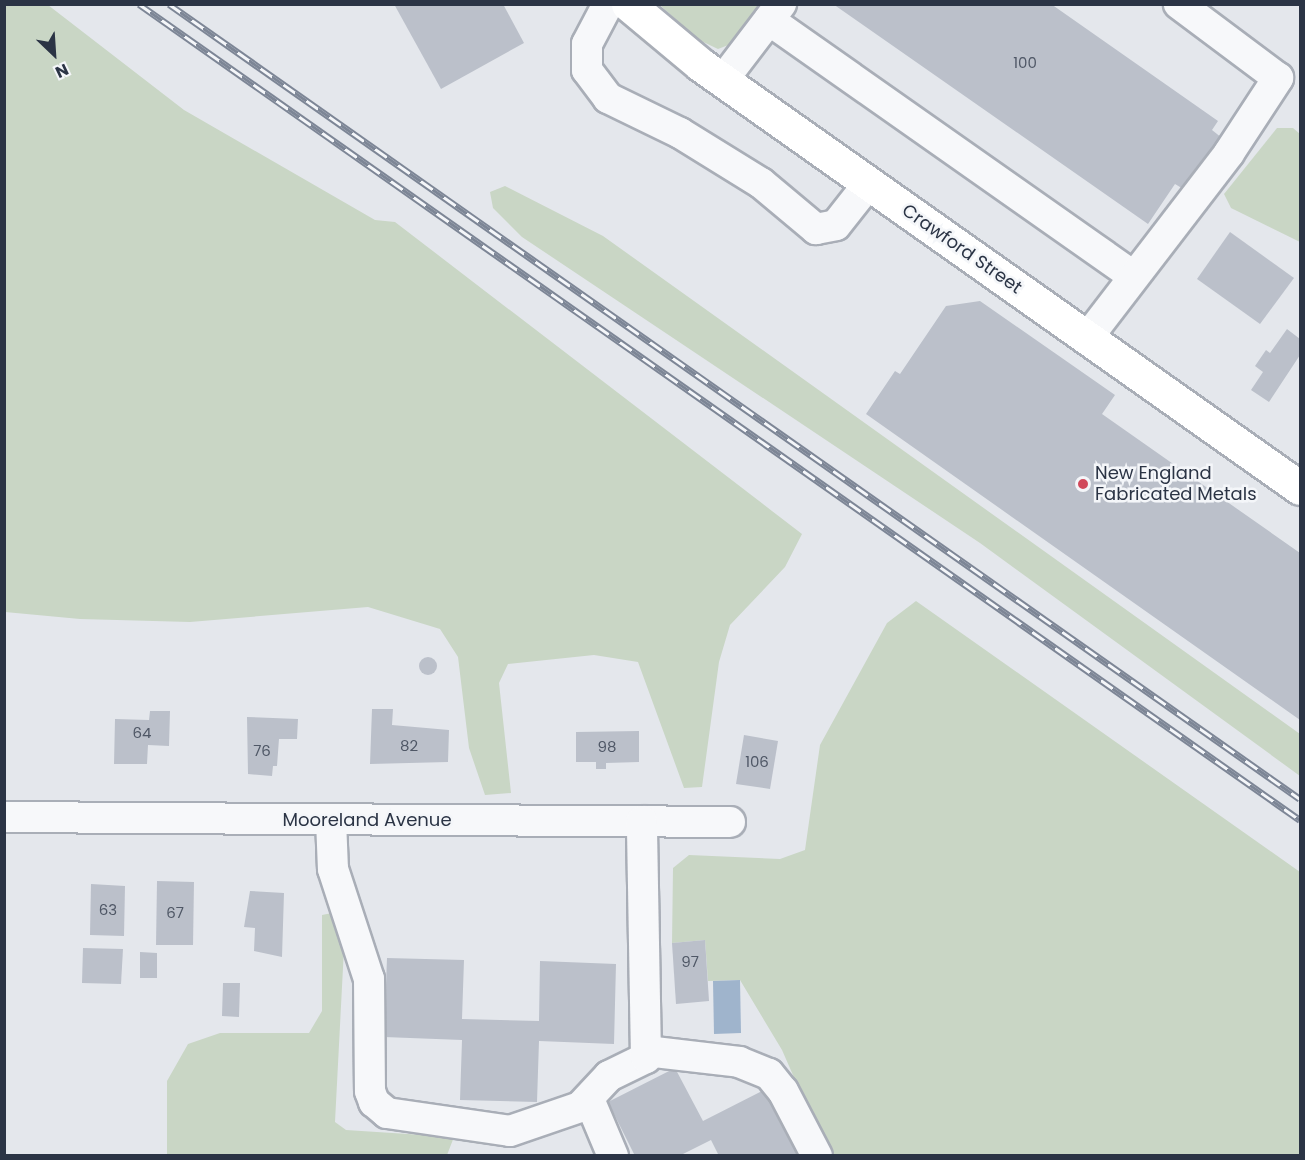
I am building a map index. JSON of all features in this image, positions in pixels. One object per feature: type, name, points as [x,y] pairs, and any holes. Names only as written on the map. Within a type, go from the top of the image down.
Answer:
[{"type":"main road","name":"Crawford Street","points":[[628,4],[723,80],[1300,488]]},
{"type":"street","points":[[608,4],[587,44],[587,70],[608,98],[680,133],[761,183],[816,229],[836,225],[868,183]]},
{"type":"street","points":[[1088,337],[1229,153],[1278,78],[1179,4]]},
{"type":"street","points":[[723,80],[775,12],[1134,277]]},
{"type":"street","name":"Mooreland Avenue","points":[[4,817],[730,822]]},
{"type":"street","points":[[331,820],[333,869],[369,979],[370,1091],[378,1107],[387,1113],[510,1131],[580,1107],[609,1076],[646,1058],[642,822]]},
{"type":"street","points":[[646,1051],[739,1062],[769,1074],[783,1091],[817,1155]]},
{"type":"street","points":[[589,1099],[613,1155]]},
{"type":"green space","points":[[4,5],[48,5],[184,110],[375,220],[395,222],[802,534],[785,567],[730,625],[719,662],[702,787],[684,788],[638,662],[594,655],[508,664],[499,683],[511,793],[485,795],[469,748],[458,657],[440,629],[368,607],[190,622],[80,619],[5,612]]},
{"type":"green space","points":[[660,5],[764,5],[731,44],[718,49],[697,39]]},
{"type":"green space","points":[[1277,128],[1293,128],[1300,134],[1300,242],[1231,208],[1224,194]]},
{"type":"green space","points":[[505,186],[603,236],[1300,734],[1300,776],[980,543],[522,237],[493,208],[490,192]]},
{"type":"green space","points":[[916,601],[1300,872],[1300,1155],[828,1155],[782,1050],[740,980],[708,981],[705,940],[672,943],[673,868],[689,855],[780,859],[805,850],[820,745],[887,623]]},
{"type":"green space","points":[[337,912],[345,929],[335,1122],[346,1130],[454,1137],[447,1155],[167,1155],[167,1081],[188,1044],[220,1033],[309,1033],[322,1011],[322,915]]},
{"type":"water","points":[[740,980],[741,1033],[714,1034],[713,981]]},
{"type":"building","points":[[394,4],[503,4],[524,43],[441,89]]},
{"type":"building","points":[[833,4],[1051,4],[1218,121],[1212,130],[1222,138],[1185,190],[1175,184],[1148,224]]},
{"type":"building","points":[[1230,232],[1294,278],[1260,324],[1197,279]]},
{"type":"building","name":"New England Fabricated Metals","points":[[980,301],[1115,395],[1102,414],[1300,553],[1300,720],[866,414],[895,371],[900,374],[946,306]]},
{"type":"building","points":[[1287,329],[1300,339],[1300,355],[1269,402],[1251,390],[1263,372],[1255,366],[1266,350],[1270,353]]},
{"type":"building","points":[[428,657],[434,660],[437,666],[434,672],[428,675],[422,672],[419,666],[422,660]]},
{"type":"building","points":[[372,709],[393,709],[392,725],[449,730],[448,762],[370,764]]},
{"type":"building","points":[[150,711],[170,711],[169,746],[148,745],[147,764],[114,764],[115,719],[149,720]]},
{"type":"building","points":[[247,717],[298,719],[297,739],[279,739],[277,766],[273,766],[272,776],[248,774]]},
{"type":"building","points":[[639,731],[639,762],[606,763],[606,769],[596,769],[596,762],[576,762],[576,732]]},
{"type":"building","points":[[744,735],[778,741],[770,789],[736,784]]},
{"type":"building","points":[[157,881],[194,882],[193,945],[156,945]]},
{"type":"building","points":[[91,884],[125,886],[124,936],[90,935]]},
{"type":"building","points":[[250,891],[284,893],[282,957],[254,951],[255,928],[244,927]]},
{"type":"building","points":[[705,940],[709,1001],[676,1004],[672,943]]},
{"type":"building","points":[[83,948],[123,949],[121,984],[82,983]]},
{"type":"building","points":[[140,952],[157,953],[157,978],[140,978]]},
{"type":"building","points":[[387,958],[464,960],[462,1019],[539,1021],[540,961],[616,964],[614,1044],[539,1041],[537,1102],[460,1100],[462,1040],[384,1037]]},
{"type":"building","points":[[223,983],[240,983],[239,1017],[222,1016]]},
{"type":"building","points":[[675,1068],[703,1121],[770,1087],[805,1156],[719,1156],[711,1140],[679,1156],[635,1156],[608,1102]]},
{"type":"railway","points":[[139,4],[1300,820]]},
{"type":"railway","points":[[169,4],[1300,799]]},
{"type":"place","name":"New England Fabricated Metals","points":[[1083,484]]}]
